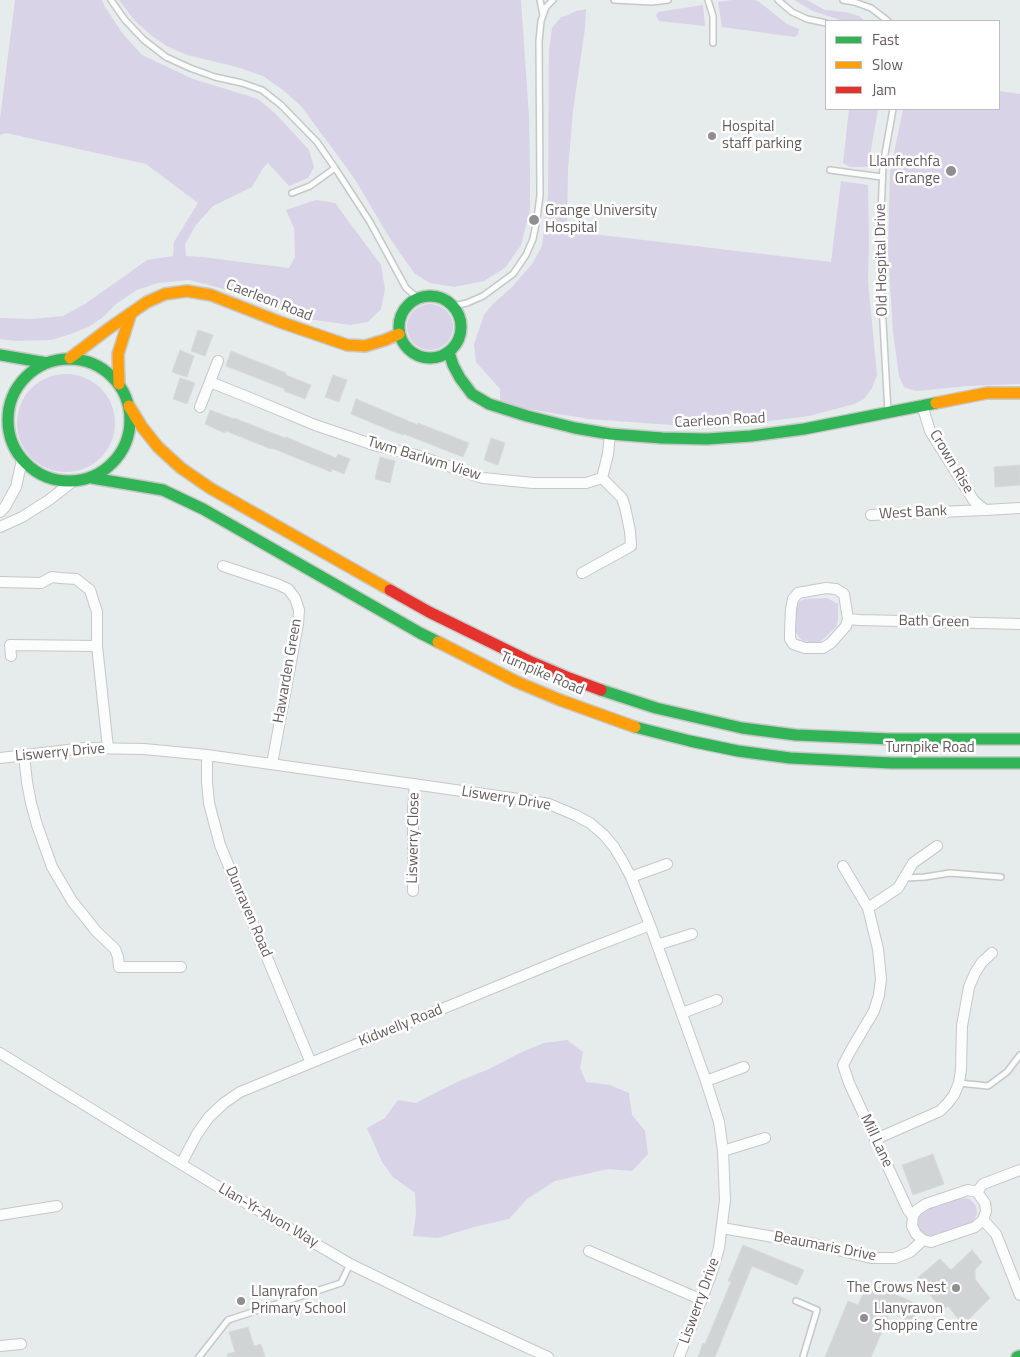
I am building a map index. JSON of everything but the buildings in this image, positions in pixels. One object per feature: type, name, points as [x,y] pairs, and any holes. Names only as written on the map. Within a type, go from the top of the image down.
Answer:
[{"type":"main road","name":"Caerleon Road","points":[[70,358],[147,302],[165,294],[187,291],[211,296],[347,345],[365,346],[399,334]]},
{"type":"main road","points":[[434,296],[445,299],[459,315],[462,326],[460,336],[450,352],[440,357],[430,359],[420,357],[411,352],[404,346],[399,334],[400,317],[405,307],[418,298],[434,296]]},
{"type":"main road","points":[[119,384],[118,354],[131,313]]},
{"type":"main road","name":"Caerleon Road","points":[[450,352],[453,365],[460,378],[472,394],[489,404],[575,428],[610,434],[662,438],[707,439],[751,436],[804,429],[987,393],[1020,393]]},
{"type":"main road","points":[[0,356],[47,362]]},
{"type":"main road","points":[[70,358],[89,362],[106,370],[119,384],[125,395],[129,406],[130,428],[124,449],[110,466],[92,478],[72,482],[44,477],[32,470],[22,460],[10,438],[8,420],[10,402],[18,385],[31,372],[47,362],[70,358]]},
{"type":"main road","name":"Turnpike Road","points":[[129,406],[142,428],[158,447],[181,468],[210,488],[429,612],[529,661],[569,678],[656,708],[742,728],[787,734],[890,739],[1020,739]]},
{"type":"main road","points":[[0,429],[10,438]]},
{"type":"main road","name":"Turnpike Road","points":[[92,478],[163,490],[203,509],[420,633],[518,682],[576,706],[644,730],[738,751],[790,758],[891,764],[1020,763]]},
{"type":"street","points":[[200,407],[218,361]]},
{"type":"street","name":"Twm Barlwm View","points":[[210,382],[314,425],[377,446],[416,455],[483,478],[533,483],[586,483],[602,478]]},
{"type":"street","name":"Crown Rise","points":[[922,406],[930,431],[974,501],[985,510]]},
{"type":"street","points":[[582,573],[631,546],[630,530],[622,498],[602,478],[608,454],[610,434]]},
{"type":"street","points":[[0,512],[5,507],[16,487],[22,460]]},
{"type":"street","points":[[0,527],[22,517],[49,500],[72,482]]},
{"type":"street","points":[[985,510],[1020,508]]},
{"type":"street","name":"West Bank","points":[[871,515],[985,510]]},
{"type":"street","name":"Hawarden Green","points":[[223,566],[288,589],[295,598],[298,610],[298,624],[272,764]]},
{"type":"street","points":[[0,582],[41,583],[52,577],[76,579],[90,590],[97,612],[96,646],[108,748]]},
{"type":"street","points":[[826,588],[836,589],[844,594],[848,619],[846,626],[823,648],[805,648],[793,644],[790,640],[791,609],[793,600],[798,593],[826,588]]},
{"type":"street","name":"Bath Green","points":[[848,619],[1020,624]]},
{"type":"street","points":[[10,656],[10,645],[96,646]]},
{"type":"street","name":"Liswerry Drive","points":[[0,758],[84,748],[144,749],[207,755],[549,804],[562,808],[590,823],[604,835],[624,862],[650,925],[706,1081],[719,1122],[724,1151],[725,1200],[719,1248],[712,1275],[679,1357]]},
{"type":"street","name":"Dunraven Road","points":[[207,755],[209,803],[220,845],[311,1063]]},
{"type":"street","points":[[24,756],[31,804],[52,867],[72,901],[85,918],[96,932],[115,949],[119,967],[181,967]]},
{"type":"street","name":"Liswerry Close","points":[[412,891],[415,784]]},
{"type":"street","points":[[843,866],[868,908],[898,888],[913,863],[937,846]]},
{"type":"street","points":[[631,877],[667,864]]},
{"type":"street","name":"Mill Lane","points":[[868,908],[878,949],[881,979],[879,995],[874,1011],[843,1065],[848,1083],[908,1210],[914,1216],[912,1226],[916,1234],[923,1240]]},
{"type":"street","name":"Kidwelly Road","points":[[181,1164],[209,1117],[240,1092],[650,925]]},
{"type":"street","points":[[657,945],[692,934]]},
{"type":"street","points":[[876,1139],[940,1111],[954,1095],[959,1084],[961,1070],[962,1026],[969,987],[975,973],[992,953]]},
{"type":"street","points":[[682,1013],[717,1000]]},
{"type":"street","name":"Llan-Yr-Avon Way","points":[[0,1053],[181,1164],[350,1264],[548,1357]]},
{"type":"street","points":[[706,1081],[744,1067]]},
{"type":"street","points":[[724,1151],[765,1138]]},
{"type":"street","points":[[978,1192],[983,1184],[1020,1170]]},
{"type":"street","points":[[914,1216],[917,1210],[926,1204],[968,1190],[978,1192]]},
{"type":"street","points":[[923,1240],[931,1242],[975,1227],[983,1220],[986,1211],[978,1192]]},
{"type":"street","points":[[0,1215],[57,1206]]},
{"type":"street","points":[[983,1220],[996,1234],[1020,1295]]},
{"type":"street","name":"Beaumaris Drive","points":[[722,1228],[814,1244],[872,1258],[894,1258],[910,1252],[923,1240]]},
{"type":"street","points":[[589,1252],[702,1300]]},
{"type":"street","points":[[0,1346],[21,1344]]},
{"type":"lane","points":[[111,0],[125,20],[144,40],[166,57],[215,77],[262,90],[281,105],[317,142],[366,216],[406,288],[418,298]]},
{"type":"lane","points":[[540,0],[543,16]]},
{"type":"lane","points":[[453,306],[467,303],[483,296],[513,274],[526,255],[533,238],[540,196],[538,61],[541,21],[546,7],[552,0]]},
{"type":"lane","points":[[614,0],[639,2],[668,0]]},
{"type":"lane","points":[[708,0],[714,16],[713,43]]},
{"type":"lane","points":[[778,0],[792,12],[807,19],[825,23]]},
{"type":"lane","points":[[843,0],[871,8],[887,20]]},
{"type":"lane","name":"Old Hospital Drive","points":[[888,412],[880,286],[880,228],[882,177],[893,110]]},
{"type":"lane","points":[[292,193],[310,186],[335,168]]},
{"type":"lane","points":[[830,170],[882,177]]},
{"type":"lane","points":[[904,878],[950,873],[1001,876]]},
{"type":"lane","points":[[959,1084],[988,1086],[1007,1072],[1020,1055]]},
{"type":"lane","points":[[199,1357],[228,1320],[341,1284],[350,1264]]},
{"type":"lane","points":[[796,1301],[817,1310],[803,1357]]},
{"type":"shaded area","points":[[15,0],[102,0],[123,34],[142,55],[193,79],[258,99],[276,114],[309,150],[314,167],[308,178],[289,186],[268,163],[252,187],[213,206],[196,225],[185,244],[186,256],[289,268],[295,257],[294,228],[286,210],[316,200],[335,203],[381,265],[385,289],[381,309],[368,322],[350,325],[294,317],[232,291],[189,280],[158,283],[137,290],[117,303],[102,318],[88,327],[71,334],[51,340],[16,341],[0,339],[0,318],[32,319],[63,316],[85,304],[147,260],[173,256],[174,242],[198,203],[146,164],[6,133],[0,135],[0,119]]},
{"type":"shaded area","points":[[119,0],[521,0],[529,117],[530,210],[521,245],[505,268],[484,281],[454,287],[430,283],[414,273],[389,237],[356,181],[301,106],[263,76],[237,67],[187,55],[167,46],[135,21]]},
{"type":"shaded area","points":[[732,0],[758,1],[787,24],[799,29],[798,34],[795,37],[722,27],[718,2]]},
{"type":"shaded area","points":[[794,0],[807,0],[825,10],[845,12],[859,16],[864,20],[840,20],[813,11]]},
{"type":"shaded area","points":[[703,5],[705,26],[659,21],[656,15],[658,12]]},
{"type":"shaded area","points":[[586,9],[573,111],[568,170],[567,231],[831,262],[841,181],[868,185],[868,281],[877,375],[872,388],[864,399],[854,404],[809,416],[713,428],[589,419],[516,407],[500,401],[500,389],[476,362],[474,344],[484,315],[532,264],[542,246],[548,195],[549,51],[552,28],[561,17]]},
{"type":"shaded area","name":"Llanfrechfa Grange","points":[[1000,91],[1020,94],[1020,384],[916,391],[904,387],[899,376],[893,332],[888,251],[890,173],[903,110],[1000,110]]},
{"type":"shaded area","points":[[849,110],[878,110],[868,167],[850,167],[843,163]]},
{"type":"shaded area","points":[[430,304],[443,308],[449,314],[453,327],[449,340],[443,346],[430,350],[417,346],[411,340],[407,327],[411,314],[417,308]]},
{"type":"shaded area","points":[[66,374],[85,378],[101,388],[111,404],[115,423],[111,442],[101,458],[85,468],[66,472],[47,468],[31,458],[21,442],[17,423],[21,404],[31,388],[47,378]]},
{"type":"shaded area","points":[[827,598],[838,604],[836,627],[819,643],[803,641],[796,632],[795,610],[797,605],[805,599]]},
{"type":"shaded area","points":[[567,1040],[583,1052],[580,1068],[586,1082],[610,1085],[629,1093],[632,1115],[645,1131],[648,1154],[632,1171],[608,1169],[555,1181],[527,1199],[509,1219],[438,1238],[413,1236],[416,1214],[415,1193],[393,1177],[382,1162],[367,1128],[385,1118],[398,1100],[416,1103],[522,1052],[544,1043]]},
{"type":"shaded area","points":[[962,1198],[970,1199],[976,1206],[977,1214],[973,1222],[934,1235],[925,1236],[921,1233],[916,1226],[917,1217],[923,1210]]},
{"type":"traffic: fast","points":[[424,296],[436,296],[452,305],[459,315],[461,327],[459,339],[452,349],[436,358],[424,358],[413,353],[404,344],[399,333],[399,321],[404,310],[413,301],[424,296]]},
{"type":"traffic: fast","points":[[449,352],[460,378],[472,394],[489,404],[575,428],[610,434],[707,439],[751,436],[804,429],[936,403]]},
{"type":"traffic: fast","points":[[0,355],[47,363]]},
{"type":"traffic: fast","points":[[69,359],[92,363],[112,377],[126,397],[130,420],[126,443],[112,463],[92,477],[69,481],[46,477],[26,463],[12,443],[8,420],[12,397],[26,377],[46,363],[69,359]]},
{"type":"traffic: fast","points":[[92,478],[163,490],[203,509],[438,642]]},
{"type":"traffic: fast","points":[[601,690],[656,708],[742,728],[796,735],[890,739],[1020,739]]},
{"type":"traffic: fast","points":[[635,727],[738,751],[790,758],[891,763],[1020,763]]},
{"type":"traffic: slow","points":[[70,358],[147,302],[165,294],[187,291],[211,295],[280,322],[347,345],[365,346],[399,334]]},
{"type":"traffic: slow","points":[[119,384],[118,354],[131,313]]},
{"type":"traffic: slow","points":[[936,403],[987,393],[1020,393]]},
{"type":"traffic: slow","points":[[129,406],[142,427],[158,447],[181,468],[210,488],[390,590]]},
{"type":"traffic: slow","points":[[438,642],[517,682],[635,727]]},
{"type":"traffic: jam","points":[[390,590],[429,612],[529,661],[601,690]]},
{"type":"place","name":"Hospital staff parking","points":[[712,136]]},
{"type":"place","name":"Llanfrechfa Grange","points":[[951,171]]},
{"type":"place","name":"Grange University Hospital","points":[[534,220]]},
{"type":"place","name":"The Crows Nest","points":[[956,1288]]},
{"type":"place","name":"Llanyrafon Primary School","points":[[241,1301]]},
{"type":"place","name":"Llanyravon Shopping Centre","points":[[864,1318]]}]
